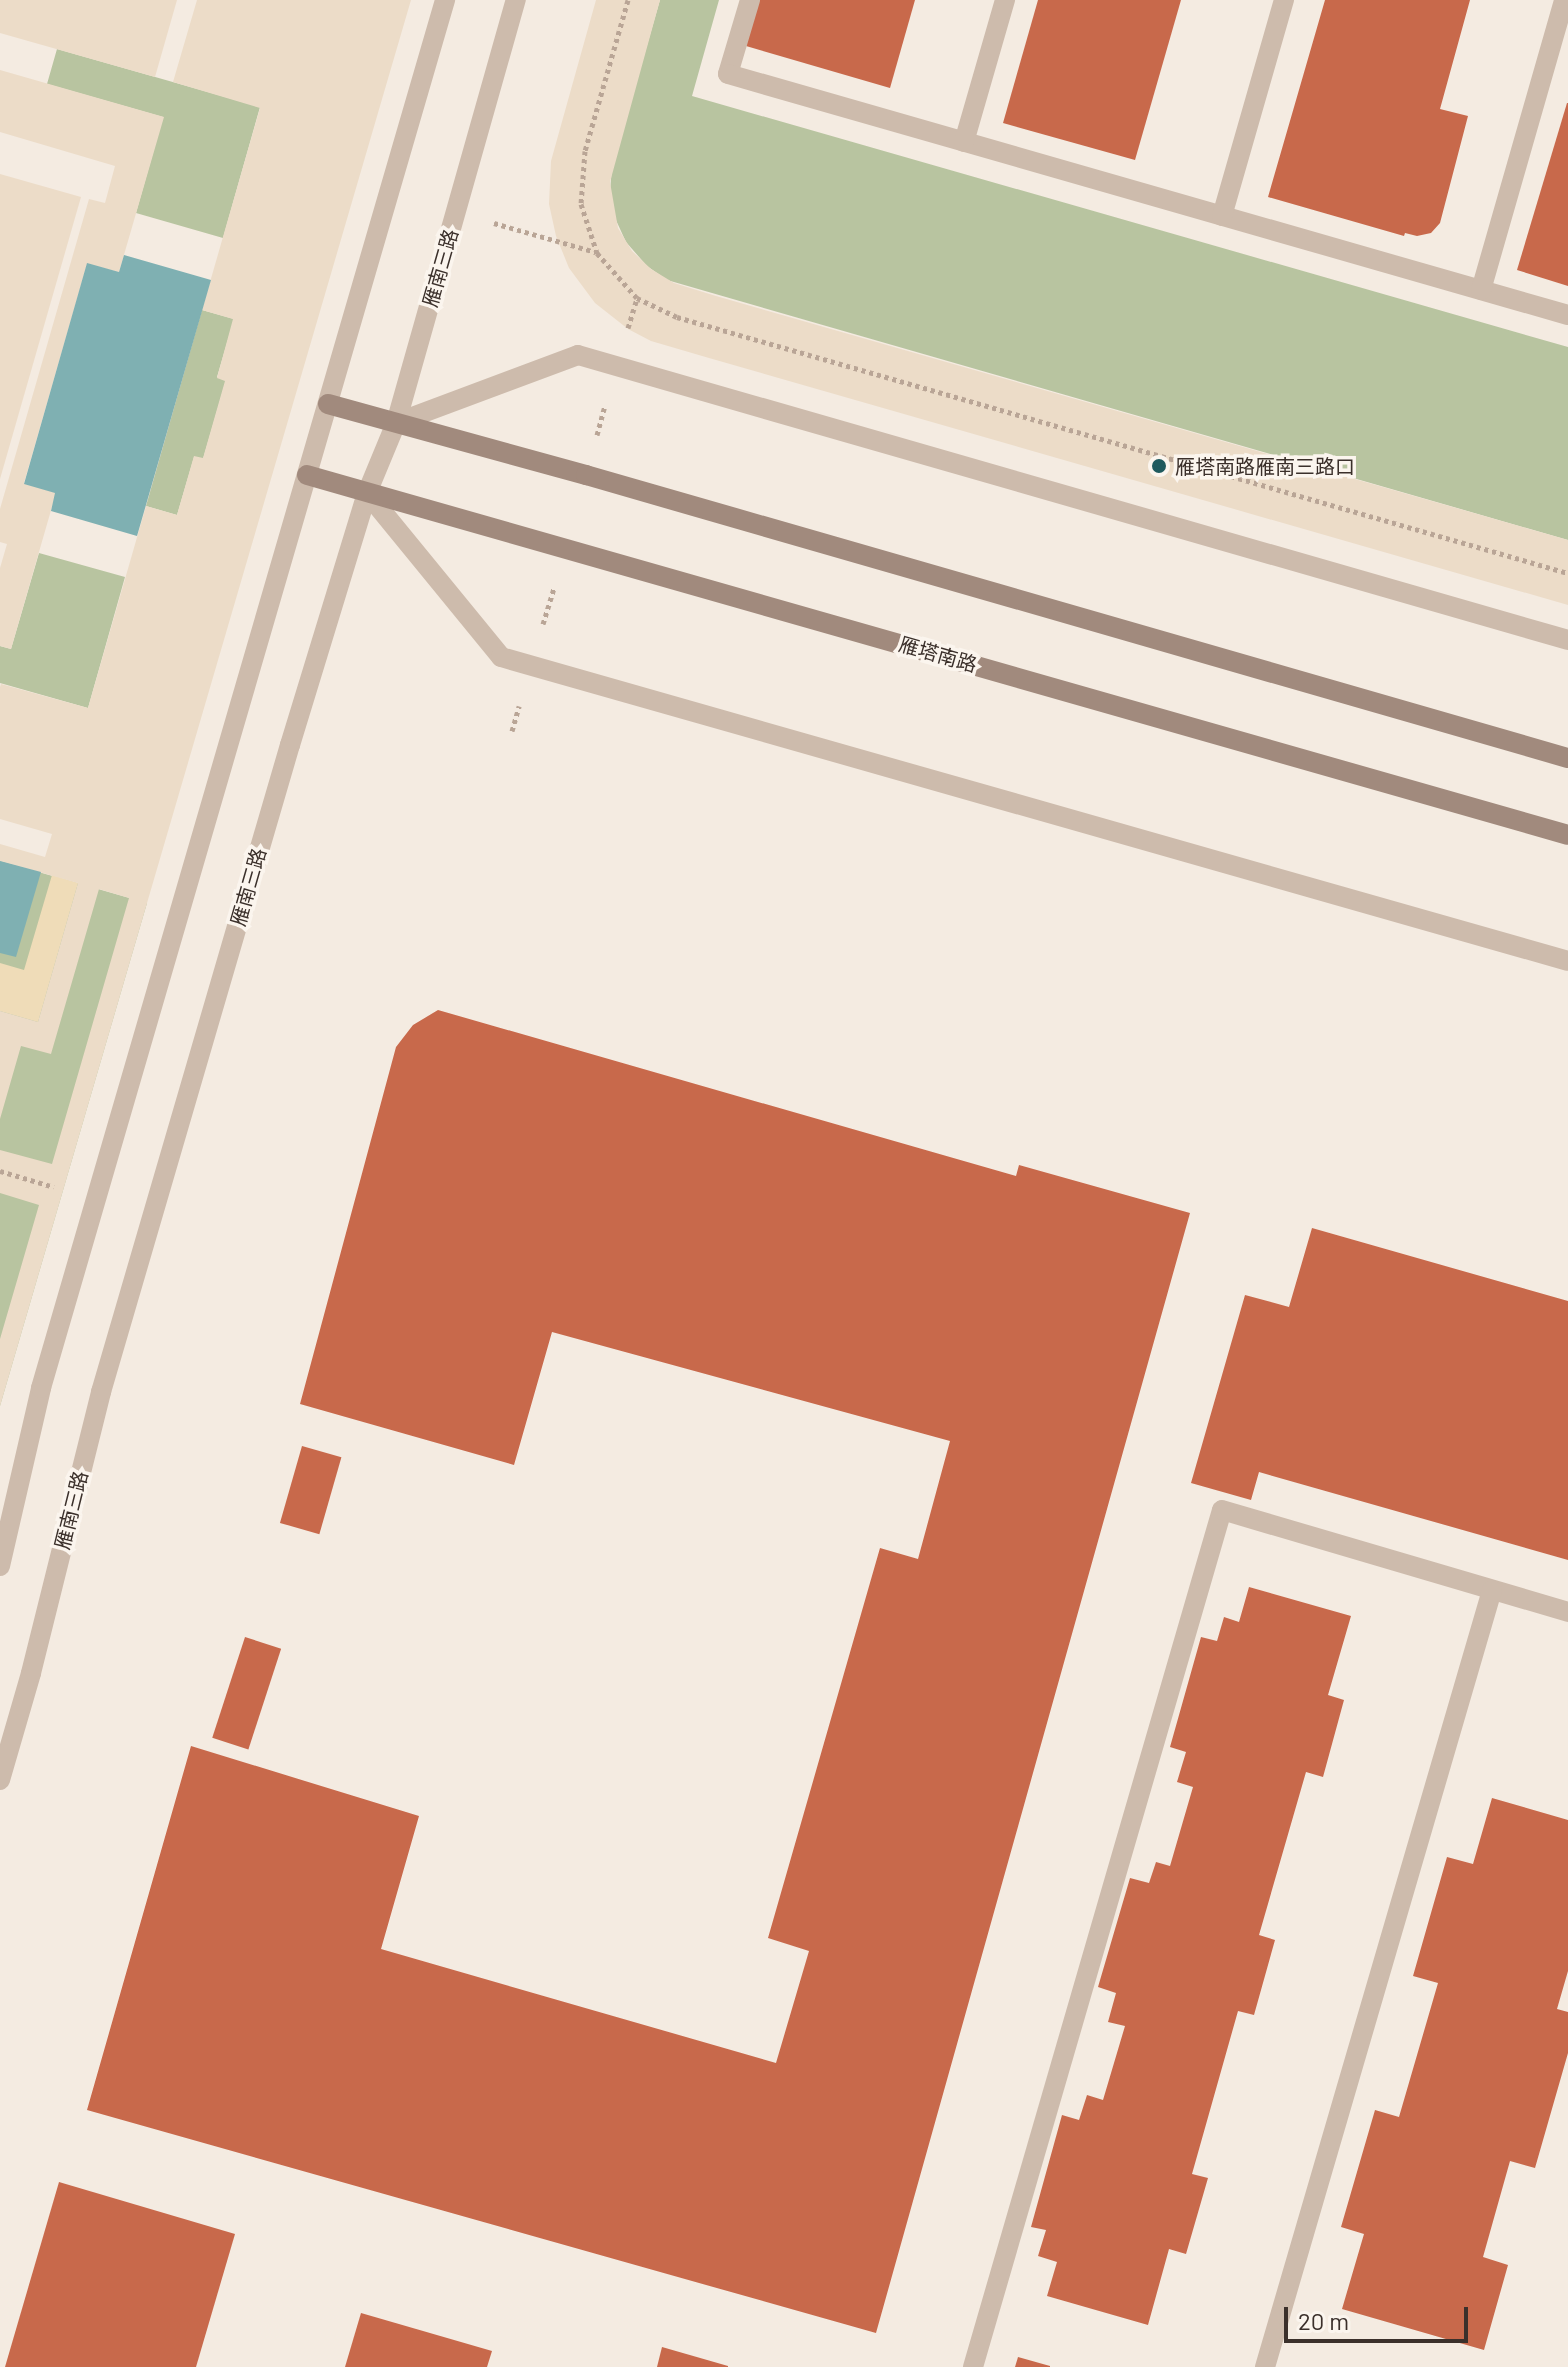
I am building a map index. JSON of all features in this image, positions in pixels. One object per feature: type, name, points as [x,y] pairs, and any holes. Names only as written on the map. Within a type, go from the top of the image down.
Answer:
[{"type":"main road","points":[[328,404],[1568,758]]},
{"type":"main road","name":"雁塔南路","points":[[307,475],[1568,835]]},
{"type":"street","points":[[0,1566],[41,1388],[445,0]]},
{"type":"street","name":"雁南三路","points":[[0,1780],[31,1673],[101,1392],[367,493],[396,423],[516,0]]},
{"type":"street","points":[[750,0],[728,74],[1568,315]]},
{"type":"street","points":[[964,142],[1005,0]]},
{"type":"street","points":[[1222,216],[1284,0]]},
{"type":"street","points":[[1481,290],[1564,0]]},
{"type":"street","points":[[396,423],[578,355],[1568,640]]},
{"type":"street","points":[[367,493],[501,657],[1568,961]]},
{"type":"street","points":[[973,2367],[1222,1510],[1568,1612]]},
{"type":"street","points":[[1265,2367],[1492,1590]]},
{"type":"path","points":[[628,0],[585,151],[581,204],[597,253],[637,298],[677,317],[1568,573]]},
{"type":"path","points":[[0,1171],[54,1187]]},
{"type":"green space","points":[[660,0],[719,0],[692,96],[1568,347],[1568,540],[667,280],[647,266],[626,242],[615,218],[610,192],[612,167]]},
{"type":"green space","points":[[57,49],[260,107],[223,238],[136,213],[163,117],[47,84]]},
{"type":"green space","points":[[202,310],[234,319],[217,377],[226,380],[203,459],[194,457],[177,515],[146,506]]},
{"type":"green space","points":[[39,553],[125,577],[88,708],[0,683],[0,646],[11,649]]},
{"type":"green space","points":[[0,861],[147,903],[0,1406]]},
{"type":"sand","points":[[52,875],[78,883],[38,1022],[0,1011],[0,963],[24,970]]},
{"type":"shaded area","points":[[0,0],[177,0],[155,77],[0,33]]},
{"type":"shaded area","points":[[197,0],[411,0],[0,1406],[0,1339],[39,1205],[0,1193],[0,1150],[52,1164],[129,898],[99,889],[51,1054],[21,1046],[0,1119],[0,1011],[38,1022],[78,883],[0,861],[0,844],[45,857],[52,834],[0,819],[0,687],[1,684],[88,708],[146,506],[177,515],[194,456],[203,458],[225,381],[217,378],[233,319],[202,310],[260,108],[173,82]]},
{"type":"shaded area","points":[[596,0],[660,0],[610,182],[618,228],[632,251],[651,269],[674,283],[716,296],[1568,540],[1568,605],[651,341],[628,329],[595,303],[569,268],[556,236],[549,204],[551,161]]},
{"type":"shaded area","points":[[0,70],[164,117],[119,272],[87,264],[24,483],[56,493],[11,649],[0,646],[0,568],[7,544],[0,542],[0,509],[89,199],[105,203],[115,166],[0,132]]},
{"type":"shaded area","points":[[0,174],[81,197],[0,479]]},
{"type":"water","points":[[124,255],[211,280],[137,536],[51,511],[55,493],[24,484],[87,263],[119,272]]},
{"type":"water","points":[[0,861],[41,872],[16,957],[0,953]]},
{"type":"building","points":[[759,0],[915,0],[890,88],[746,46]]},
{"type":"building","points":[[1038,0],[1181,0],[1135,160],[1003,123]]},
{"type":"building","points":[[1325,0],[1470,0],[1440,109],[1468,116],[1440,223],[1431,233],[1417,236],[1405,233],[1404,236],[1268,197]]},
{"type":"building","points":[[1568,103],[1568,286],[1517,270]]},
{"type":"building","points":[[438,1010],[1016,1176],[1019,1165],[1190,1213],[876,2333],[87,2110],[191,1746],[419,1816],[381,1949],[776,2063],[809,1951],[768,1938],[880,1548],[918,1559],[950,1441],[552,1332],[514,1465],[300,1404],[396,1047],[413,1025]]},
{"type":"building","points":[[1312,1228],[1568,1301],[1568,1560],[1259,1472],[1251,1500],[1191,1483],[1245,1295],[1289,1307]]},
{"type":"building","points":[[302,1446],[341,1457],[319,1534],[280,1523]]},
{"type":"building","points":[[1249,1587],[1351,1616],[1328,1695],[1344,1700],[1323,1777],[1306,1772],[1259,1935],[1275,1940],[1254,2015],[1238,2011],[1192,2174],[1208,2178],[1186,2254],[1169,2249],[1148,2325],[1047,2296],[1057,2262],[1038,2256],[1046,2230],[1031,2227],[1062,2115],[1079,2120],[1087,2095],[1103,2100],[1125,2026],[1108,2022],[1116,1993],[1098,1987],[1130,1878],[1149,1883],[1156,1862],[1170,1866],[1193,1787],[1177,1782],[1186,1752],[1170,1747],[1201,1637],[1217,1641],[1224,1617],[1239,1622]]},
{"type":"building","points":[[245,1637],[281,1649],[248,1750],[212,1738]]},
{"type":"building","points":[[1492,1798],[1568,1820],[1568,1971],[1557,2009],[1568,2012],[1568,2053],[1535,2168],[1510,2161],[1483,2257],[1508,2265],[1484,2350],[1342,2309],[1364,2234],[1341,2227],[1375,2110],[1399,2117],[1438,1983],[1413,1976],[1447,1857],[1473,1864]]},
{"type":"building","points":[[59,2182],[235,2234],[196,2367],[5,2367]]},
{"type":"building","points":[[361,2313],[492,2351],[487,2367],[345,2367]]},
{"type":"building","points":[[662,2347],[728,2366],[728,2367],[657,2367]]},
{"type":"building","points":[[1018,2357],[1050,2366],[1050,2367],[1015,2367]]},
{"type":"place","name":"雁塔南路雁南三路口","points":[[1159,466]]}]
